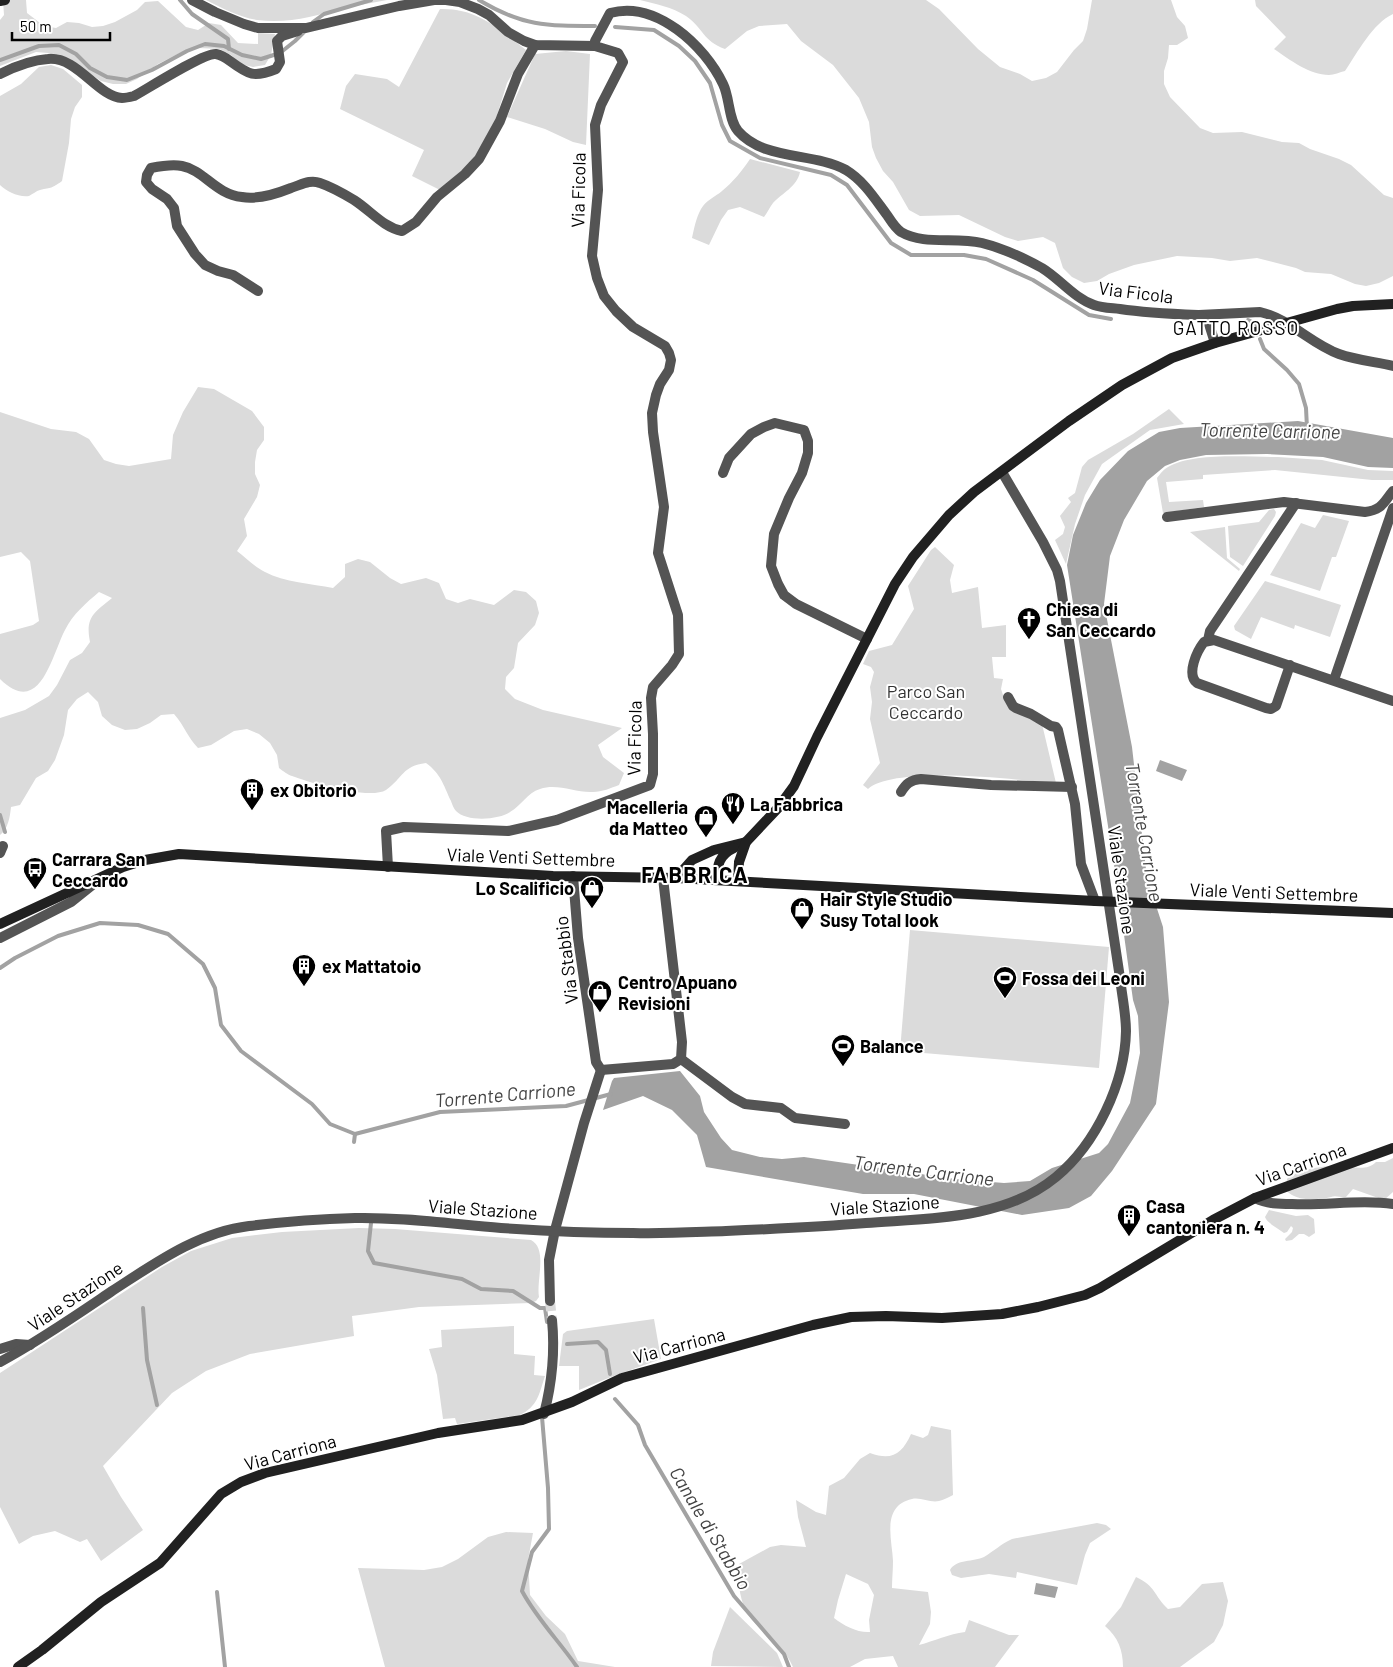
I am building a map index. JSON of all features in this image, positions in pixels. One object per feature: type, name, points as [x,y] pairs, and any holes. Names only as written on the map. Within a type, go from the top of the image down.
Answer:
[{"type":"main road","points":[[0,1],[5,0]]},
{"type":"main road","points":[[717,880],[719,859],[727,851],[746,842],[778,808],[794,786],[895,584],[913,557],[949,515],[974,492],[1122,384],[1172,358],[1287,322],[1345,308],[1393,304]]},
{"type":"main road","points":[[676,878],[692,860],[714,850],[746,842]]},
{"type":"main road","points":[[738,881],[739,862],[746,842]]},
{"type":"main road","name":"Viale Venti Settembre","points":[[0,924],[123,867],[145,860],[179,854],[388,867],[573,876],[676,878],[1095,901],[1393,912]]},
{"type":"main road","name":"Via Carriona","points":[[18,1667],[101,1602],[160,1563],[221,1494],[241,1482],[264,1473],[442,1432],[522,1420],[544,1414],[622,1378],[813,1325],[851,1317],[942,1318],[1002,1314],[1085,1295],[1100,1288],[1213,1220],[1255,1198],[1393,1148]]},
{"type":"street","points":[[192,0],[215,12],[258,28],[306,28]]},
{"type":"street","points":[[0,74],[49,58],[60,60],[74,67],[108,93],[121,98],[134,96],[201,58],[215,53],[242,70],[259,76],[276,69],[280,62],[278,41],[282,36],[306,28],[399,6],[434,0],[460,2],[478,9],[489,15],[508,32],[535,45],[595,44]]},
{"type":"street","name":"Via Ficola","points":[[388,867],[386,831],[404,828],[508,831],[557,820],[650,785],[653,774],[651,698],[653,687],[679,654],[678,615],[658,553],[664,507],[653,432],[652,412],[660,384],[670,370],[671,360],[665,346],[634,327],[616,311],[604,296],[597,278],[592,256],[598,190],[595,125],[601,105],[623,62],[618,54],[595,44],[610,13],[619,9],[636,8],[654,14],[682,28],[710,62],[723,85],[736,129],[744,138],[759,147],[821,160],[846,170],[863,183],[898,230],[910,237],[923,240],[956,239],[982,243],[1042,268],[1095,306],[1144,312],[1199,315],[1260,312],[1287,322],[1339,354],[1393,366]]},
{"type":"street","points":[[258,291],[233,274],[218,271],[206,265],[195,254],[177,226],[174,208],[167,199],[152,189],[146,182],[151,168],[162,165],[182,166],[197,173],[219,190],[242,198],[255,198],[308,182],[319,182],[355,200],[392,229],[402,231],[416,222],[437,197],[479,159],[500,121],[518,74],[535,45]]},
{"type":"street","points":[[1199,315],[1209,324],[1215,343]]},
{"type":"street","points":[[723,473],[729,458],[751,434],[764,427],[775,423],[804,430],[808,441],[808,453],[802,473],[774,534],[771,566],[784,594],[796,604],[867,640]]},
{"type":"street","name":"Viale Stazione","points":[[0,1362],[31,1345],[161,1259],[202,1238],[245,1226],[356,1218],[634,1234],[819,1227],[952,1217],[984,1211],[1012,1202],[1055,1178],[1091,1139],[1114,1092],[1121,1068],[1126,1031],[1120,978],[1057,570],[1002,472]]},
{"type":"street","points":[[1167,517],[1284,502],[1365,512],[1384,505],[1393,491]]},
{"type":"street","points":[[1208,640],[1210,631],[1296,503]]},
{"type":"street","points":[[1334,680],[1393,508]]},
{"type":"street","points":[[1290,665],[1276,706],[1271,708],[1266,708],[1197,684],[1191,675],[1200,646],[1208,640],[1214,640],[1290,665],[1393,700]]},
{"type":"street","points":[[1008,697],[1016,708],[1056,727],[1072,787],[1081,864],[1095,901]]},
{"type":"street","points":[[900,792],[912,780],[920,779],[991,785],[1072,787]]},
{"type":"street","name":"Via Stabbio","points":[[573,876],[582,972],[599,1074]]},
{"type":"street","points":[[0,938],[71,902],[101,878]]},
{"type":"street","points":[[663,878],[682,1042],[681,1059]]},
{"type":"street","points":[[550,1301],[549,1260],[555,1230],[599,1074],[673,1064],[681,1059]]},
{"type":"street","points":[[681,1059],[732,1097],[745,1104],[781,1108],[795,1118],[844,1124]]},
{"type":"street","points":[[1255,1198],[1278,1204],[1310,1205],[1379,1202],[1393,1204]]},
{"type":"street","points":[[544,1414],[553,1356],[552,1320]]},
{"type":"street","points":[[0,1349],[16,1344],[31,1345]]},
{"type":"green space","points":[[3,0],[26,0],[27,13],[44,26],[56,28],[67,22],[92,27],[103,26],[137,10],[145,2],[158,1],[186,27],[198,30],[209,23],[221,25],[238,43],[258,44],[258,33],[275,34],[271,55],[265,65],[253,67],[240,64],[231,55],[220,49],[198,48],[182,52],[158,64],[137,79],[126,84],[113,84],[101,81],[61,55],[36,52],[0,66],[0,20],[4,15]]},
{"type":"green space","points":[[206,0],[387,0],[301,18],[269,21],[244,17]]},
{"type":"green space","points":[[640,0],[926,0],[939,9],[978,49],[1000,67],[1020,74],[1032,81],[1046,78],[1057,72],[1083,41],[1092,0],[1171,0],[1177,17],[1185,26],[1188,38],[1177,45],[1169,45],[1164,71],[1164,84],[1170,97],[1200,128],[1213,133],[1242,132],[1282,142],[1299,143],[1351,165],[1384,195],[1393,198],[1393,276],[1379,283],[1366,286],[1355,284],[1331,274],[1305,272],[1257,258],[1230,261],[1177,256],[1134,265],[1109,274],[1097,281],[1084,283],[1072,277],[1063,268],[1055,243],[1043,237],[1018,241],[1005,237],[959,215],[920,216],[909,210],[876,158],[872,147],[869,122],[859,98],[833,65],[801,41],[787,24],[759,26],[747,31],[725,49],[707,38],[692,21],[681,13],[664,6]]},
{"type":"green space","points":[[1255,0],[1393,0],[1393,14],[1372,31],[1345,71],[1331,75],[1315,72],[1300,66],[1274,49],[1286,37],[1256,6]]},
{"type":"green space","points":[[440,9],[465,12],[476,16],[496,27],[526,50],[507,83],[494,125],[480,149],[469,164],[440,190],[412,176],[424,150],[340,109],[346,86],[355,74],[387,79],[399,87]]},
{"type":"green space","points":[[566,51],[590,54],[586,145],[573,142],[545,129],[507,117],[535,54]]},
{"type":"green space","points":[[51,65],[63,69],[82,85],[82,97],[75,107],[71,119],[62,181],[53,187],[39,190],[29,196],[17,195],[0,185],[0,96],[21,84],[39,67]]},
{"type":"green space","points":[[750,159],[800,172],[793,186],[773,203],[764,217],[740,207],[728,210],[709,245],[692,238],[696,220],[703,206],[730,184]]},
{"type":"green space","points":[[198,387],[214,389],[252,411],[264,427],[264,440],[257,450],[255,462],[255,474],[260,485],[257,497],[244,519],[247,536],[237,551],[265,572],[289,580],[333,588],[345,577],[345,564],[358,559],[370,562],[401,584],[426,578],[439,583],[446,599],[458,603],[470,599],[494,605],[514,590],[526,592],[536,601],[539,613],[535,625],[518,643],[514,668],[506,677],[505,689],[515,699],[543,710],[622,728],[598,745],[603,757],[624,773],[619,785],[603,791],[593,792],[547,787],[532,793],[505,815],[483,819],[467,817],[456,811],[444,784],[426,763],[407,770],[386,790],[378,793],[354,792],[312,783],[286,773],[279,768],[277,755],[270,743],[259,734],[247,729],[234,731],[211,745],[198,748],[174,714],[161,715],[137,729],[125,730],[112,725],[102,716],[98,702],[88,692],[77,699],[68,710],[64,735],[55,760],[48,771],[36,778],[20,805],[11,807],[7,826],[0,835],[0,718],[25,710],[49,696],[70,660],[82,653],[90,642],[89,627],[92,616],[112,598],[99,592],[76,614],[65,630],[49,668],[34,688],[25,692],[14,689],[0,679],[0,634],[33,625],[39,621],[30,561],[21,552],[0,557],[0,412],[51,429],[76,432],[89,439],[104,460],[129,466],[171,459],[173,435],[183,412]]},
{"type":"green space","points":[[1169,409],[1184,424],[1150,430],[1102,464],[1085,495],[1075,524],[1066,564],[1055,540],[1063,534],[1065,527],[1060,516],[1071,502],[1068,498],[1075,493],[1082,467],[1088,460],[1133,434]]},
{"type":"green space","points":[[1206,457],[1278,457],[1322,460],[1368,470],[1393,471],[1393,480],[1372,480],[1275,470],[1203,475],[1203,479],[1166,482],[1169,502],[1203,500],[1204,507],[1163,513],[1157,478],[1168,467],[1179,462]]},
{"type":"green space","points":[[1274,509],[1276,512],[1275,516],[1243,566],[1230,557],[1228,526],[1259,522],[1269,510]]},
{"type":"green space","points":[[1323,515],[1349,521],[1336,557],[1332,557],[1320,591],[1270,575],[1301,523],[1315,528]]},
{"type":"green space","points":[[1225,527],[1227,558],[1240,569],[1239,571],[1190,532]]},
{"type":"green space","name":"Parco San Ceccardo","points":[[935,547],[954,565],[950,580],[952,593],[978,587],[982,628],[1006,625],[1006,657],[992,657],[994,678],[1003,679],[1001,689],[1005,701],[1042,724],[1056,783],[987,777],[930,776],[883,782],[868,789],[863,785],[880,763],[870,719],[872,702],[870,687],[874,672],[871,667],[863,664],[869,651],[892,645],[914,609],[908,586],[931,550]]},
{"type":"green space","points":[[1265,581],[1341,605],[1330,637],[1295,625],[1294,629],[1261,617],[1251,639],[1235,630],[1234,626]]},
{"type":"green space","name":"Fossa dei Leoni","points":[[910,930],[1109,947],[1099,1068],[900,1051]]},
{"type":"green space","points":[[1393,1158],[1393,1192],[1384,1200],[1353,1189],[1346,1197],[1335,1196],[1313,1199],[1295,1197],[1286,1190],[1287,1179],[1297,1173],[1319,1167],[1364,1168],[1376,1162],[1385,1162]]},
{"type":"green space","points":[[1269,1210],[1296,1216],[1308,1215],[1314,1219],[1315,1233],[1309,1237],[1299,1234],[1292,1240],[1286,1241],[1285,1239],[1292,1232],[1293,1228],[1291,1226],[1284,1233],[1273,1226],[1265,1217]]},
{"type":"green space","points":[[359,1228],[395,1229],[531,1240],[539,1250],[539,1297],[531,1303],[419,1307],[352,1316],[354,1336],[250,1354],[206,1371],[172,1393],[103,1466],[143,1530],[101,1561],[87,1539],[80,1542],[55,1531],[33,1536],[19,1544],[0,1507],[0,1373],[162,1267],[191,1251],[232,1238],[282,1232]]},
{"type":"green space","points":[[654,1319],[661,1359],[579,1390],[579,1366],[559,1366],[563,1334],[567,1331]]},
{"type":"green space","points":[[514,1326],[514,1354],[535,1356],[534,1375],[545,1376],[539,1394],[531,1408],[520,1415],[457,1424],[455,1418],[443,1419],[437,1375],[429,1349],[442,1347],[441,1330]]},
{"type":"green space","points":[[931,1426],[951,1430],[953,1495],[936,1501],[912,1499],[902,1503],[896,1509],[890,1524],[893,1561],[892,1588],[928,1592],[931,1612],[930,1624],[919,1645],[965,1632],[969,1620],[1009,1635],[1019,1635],[995,1667],[898,1667],[893,1656],[865,1659],[850,1667],[793,1667],[780,1647],[748,1614],[740,1594],[739,1564],[770,1547],[781,1545],[806,1547],[798,1517],[796,1500],[816,1512],[826,1515],[829,1486],[844,1478],[860,1459],[870,1453],[890,1456],[904,1447],[911,1434],[923,1438],[928,1435]],"holes":[[[846,1574],[868,1584],[874,1595],[869,1620],[870,1632],[851,1628],[834,1618]]]},
{"type":"green space","points":[[1097,1523],[1106,1525],[1111,1529],[1090,1543],[1077,1585],[1017,1572],[1016,1578],[989,1574],[961,1578],[952,1575],[950,1570],[961,1562],[984,1557],[1012,1539]]},
{"type":"green space","points":[[506,1532],[533,1533],[528,1560],[530,1595],[546,1616],[565,1634],[578,1661],[615,1667],[385,1667],[358,1568],[424,1570],[442,1567],[458,1559],[488,1537]]},
{"type":"green space","points":[[1136,1577],[1143,1580],[1151,1588],[1168,1609],[1180,1607],[1202,1584],[1223,1582],[1228,1601],[1223,1625],[1214,1642],[1180,1667],[1123,1667],[1119,1644],[1105,1626],[1121,1607]]},
{"type":"green space","points":[[730,1607],[777,1653],[783,1667],[711,1666],[713,1652]]},
{"type":"water","points":[[1298,421],[1393,438],[1393,468],[1368,467],[1323,457],[1267,454],[1206,455],[1180,460],[1165,466],[1147,481],[1124,520],[1110,556],[1104,604],[1132,747],[1147,878],[1163,927],[1169,1002],[1156,1104],[1112,1171],[1091,1196],[1069,1208],[1022,1215],[914,1194],[863,1194],[706,1167],[697,1135],[672,1110],[643,1096],[603,1110],[614,1078],[680,1071],[700,1096],[704,1112],[721,1138],[732,1150],[760,1157],[782,1159],[804,1157],[955,1179],[1004,1183],[1030,1181],[1052,1168],[1099,1153],[1108,1144],[1130,1103],[1140,1053],[1138,1016],[1133,1000],[1116,877],[1067,565],[1073,535],[1086,503],[1100,480],[1128,451],[1159,432],[1180,428]]},
{"type":"water","points":[[1160,760],[1187,770],[1182,781],[1156,771]]},
{"type":"water","points":[[1036,1583],[1058,1587],[1055,1598],[1034,1594]]},
{"type":"waterway","points":[[180,0],[192,14],[228,39],[229,49]]},
{"type":"waterway","points":[[313,22],[324,14],[371,0]]},
{"type":"waterway","points":[[479,0],[508,15],[535,23],[562,26],[595,26]]},
{"type":"waterway","points":[[615,27],[654,30],[679,46],[695,61],[710,83],[722,125],[730,141],[760,158],[831,175],[847,185],[891,243],[911,255],[964,255],[986,259],[1033,280],[1089,315],[1111,319]]},
{"type":"waterway","points":[[0,60],[39,46],[59,45],[76,54],[90,68],[107,77],[127,80],[205,44],[224,46],[242,55],[261,59],[280,53],[307,29]]},
{"type":"waterway","points":[[1248,320],[1256,324]]},
{"type":"waterway","points":[[1260,339],[1264,349],[1299,384],[1306,408],[1307,428]]},
{"type":"waterway","points":[[0,815],[5,832]]},
{"type":"waterway","name":"Torrente Carrione","points":[[0,968],[15,958],[58,936],[100,923],[138,925],[168,934],[203,964],[215,988],[221,1025],[241,1051],[312,1104],[330,1124],[355,1134],[440,1112],[566,1106],[611,1094]]},
{"type":"waterway","name":"Canale di Stabbio","points":[[354,1142],[355,1134]]},
{"type":"waterway","name":"Canale di Stabbio","points":[[371,1223],[368,1251],[374,1263],[462,1279],[481,1289],[513,1291],[540,1308],[545,1308],[547,1322]]},
{"type":"waterway","points":[[143,1308],[147,1360],[157,1405]]},
{"type":"waterway","name":"Canale di Stabbio","points":[[567,1344],[598,1342],[606,1350],[610,1374]]},
{"type":"waterway","name":"Canale di Stabbio","points":[[615,1399],[638,1425],[645,1445],[734,1596],[784,1654],[789,1667]]},
{"type":"waterway","name":"Canale di Stabbio","points":[[542,1417],[548,1488],[549,1529],[532,1552],[522,1591],[534,1611],[577,1667]]},
{"type":"waterway","points":[[217,1592],[225,1667]]},
{"type":"tunnel","points":[[550,1301],[552,1320]]},
{"type":"place","name":"Chiesa di San Ceccardo","points":[[1029,640]]},
{"type":"place","name":"ex Obitorio","points":[[252,811]]},
{"type":"place","name":"La Fabbrica","points":[[733,825]]},
{"type":"place","name":"Macelleria da Matteo","points":[[706,838]]},
{"type":"place","name":"Carrara San Ceccardo","points":[[35,890]]},
{"type":"place","name":"Lo Scalificio","points":[[592,909]]},
{"type":"place","name":"Hair Style Studio Susy Total look","points":[[802,930]]},
{"type":"place","name":"ex Mattatoio","points":[[304,987]]},
{"type":"place","name":"Fossa dei Leoni","points":[[1005,999]]},
{"type":"place","name":"Centro Apuano Revisioni","points":[[600,1013]]},
{"type":"place","name":"Balance","points":[[843,1067]]},
{"type":"place","name":"Casa cantoniera n. 4","points":[[1129,1237]]},
{"type":"district","name":"GATTO ROSSO","points":[[1236,327]]},
{"type":"district","name":"FABBRICA","points":[[695,874]]}]
